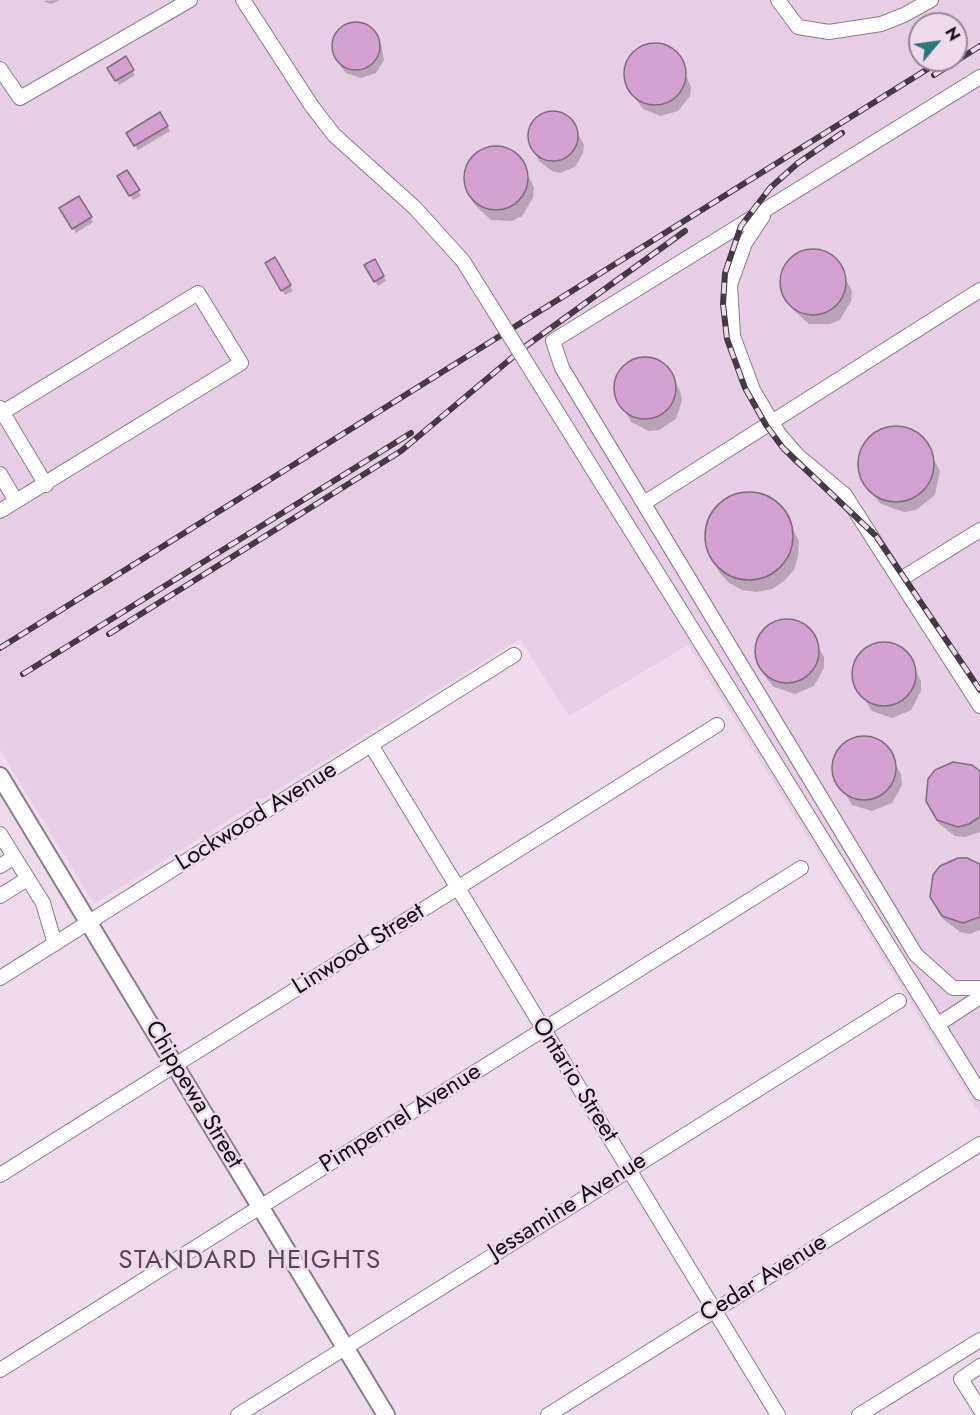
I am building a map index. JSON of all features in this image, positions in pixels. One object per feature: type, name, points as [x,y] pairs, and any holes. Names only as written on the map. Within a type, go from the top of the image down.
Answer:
[{"type":"main road","name":"Chippewa Street","points":[[0,776],[386,1415]]},
{"type":"street","points":[[0,69],[4,85],[20,99],[190,0]]},
{"type":"street","points":[[243,0],[311,105],[334,135],[415,208],[464,261],[980,1093]]},
{"type":"street","points":[[778,0],[798,27],[829,32],[881,24],[904,15],[931,0]]},
{"type":"street","points":[[980,77],[553,341],[562,368],[916,955],[953,988],[980,988]]},
{"type":"street","points":[[768,209],[745,243],[730,285],[733,336],[753,390],[778,434],[798,456],[845,495],[872,540],[901,579],[980,706]]},
{"type":"street","points":[[644,503],[980,290]]},
{"type":"street","points":[[0,511],[46,485],[241,363],[198,293],[1,410],[46,485]]},
{"type":"street","points":[[0,474],[16,501]]},
{"type":"street","points":[[901,579],[980,530]]},
{"type":"street","name":"Lockwood Avenue","points":[[0,978],[514,655]]},
{"type":"street","name":"Linwood Street","points":[[0,1175],[717,725]]},
{"type":"street","name":"Ontario Street","points":[[371,745],[778,1415]]},
{"type":"street","points":[[0,834],[43,903],[55,944]]},
{"type":"street","points":[[0,866],[14,857]]},
{"type":"street","name":"Pimpernel Avenue","points":[[0,1370],[801,868]]},
{"type":"street","points":[[0,896],[27,879]]},
{"type":"street","points":[[938,1025],[980,997]]},
{"type":"street","name":"Jessamine Avenue","points":[[238,1415],[899,1000]]},
{"type":"street","name":"Cedar Avenue","points":[[548,1415],[980,1144]]},
{"type":"street","points":[[859,1415],[980,1340]]},
{"type":"street","points":[[980,1366],[961,1379],[980,1409]]},
{"type":"shaded area","points":[[0,0],[980,0],[980,1114],[688,645],[569,716],[520,639],[94,904],[0,750]]},
{"type":"building","points":[[351,22],[361,22],[376,32],[380,46],[379,55],[370,66],[361,70],[351,70],[336,60],[332,51],[332,41],[342,26]]},
{"type":"building","points":[[655,43],[677,52],[686,74],[677,96],[655,105],[633,96],[624,74],[633,52]]},
{"type":"building","points":[[126,56],[134,70],[115,81],[107,68]]},
{"type":"building","points":[[548,111],[558,111],[571,118],[578,131],[578,141],[571,154],[558,161],[548,161],[539,157],[532,150],[528,141],[528,131],[532,122],[539,115]]},
{"type":"building","points":[[160,112],[168,126],[134,146],[126,133]]},
{"type":"building","points":[[490,146],[502,146],[519,155],[526,166],[528,178],[526,190],[519,201],[502,210],[490,210],[478,205],[469,196],[464,184],[464,172],[469,160],[478,151]]},
{"type":"building","points":[[127,170],[140,190],[129,196],[117,176]]},
{"type":"building","points":[[79,196],[92,217],[72,229],[59,208]]},
{"type":"building","points":[[813,249],[825,252],[836,259],[843,270],[846,282],[843,294],[836,305],[825,312],[813,315],[801,312],[790,305],[783,294],[780,282],[783,270],[790,259],[801,252]]},
{"type":"building","points":[[275,257],[291,285],[281,291],[265,263]]},
{"type":"building","points":[[375,259],[384,276],[374,282],[364,265]]},
{"type":"building","points":[[639,357],[651,357],[667,366],[674,376],[676,388],[674,400],[667,410],[651,419],[639,419],[628,414],[619,405],[614,394],[614,382],[619,371],[628,362]]},
{"type":"building","points":[[896,426],[910,429],[923,437],[931,450],[934,464],[931,478],[923,491],[910,499],[896,502],[882,499],[869,491],[861,478],[858,464],[861,450],[869,437],[882,429]]},
{"type":"building","points":[[740,492],[758,492],[774,499],[786,511],[793,527],[793,545],[786,561],[774,573],[758,580],[740,580],[724,573],[712,561],[705,545],[705,527],[712,511],[724,499]]},
{"type":"building","points":[[781,619],[793,619],[810,628],[817,639],[819,651],[817,663],[810,674],[793,683],[781,683],[769,678],[760,669],[755,657],[755,645],[760,633],[769,624]]},
{"type":"building","points":[[878,642],[890,642],[907,651],[914,662],[916,674],[914,686],[907,697],[890,706],[878,706],[866,701],[857,692],[852,680],[852,668],[857,656],[866,647]]},
{"type":"building","points":[[858,736],[870,736],[887,745],[894,756],[896,768],[894,780],[887,791],[870,800],[858,800],[846,795],[837,786],[832,774],[832,762],[837,750],[846,741]]},
{"type":"building","points":[[953,762],[972,765],[980,771],[980,817],[969,824],[958,827],[937,820],[926,801],[928,779],[935,770]]},
{"type":"building","points":[[958,858],[967,858],[980,864],[980,917],[963,923],[942,916],[930,897],[933,875],[940,866]]},
{"type":"railway","points":[[934,75],[980,46]]},
{"type":"railway","points":[[0,648],[923,72]]},
{"type":"railway","points":[[842,133],[798,163],[770,188],[741,226],[725,273],[723,304],[727,339],[745,388],[766,425],[783,448],[876,536],[980,690]]},
{"type":"railway","points":[[109,634],[401,451],[526,346],[685,231]]},
{"type":"railway","points":[[23,674],[411,433]]},
{"type":"district","name":"STANDARD HEIGHTS","points":[[250,1262]]}]
